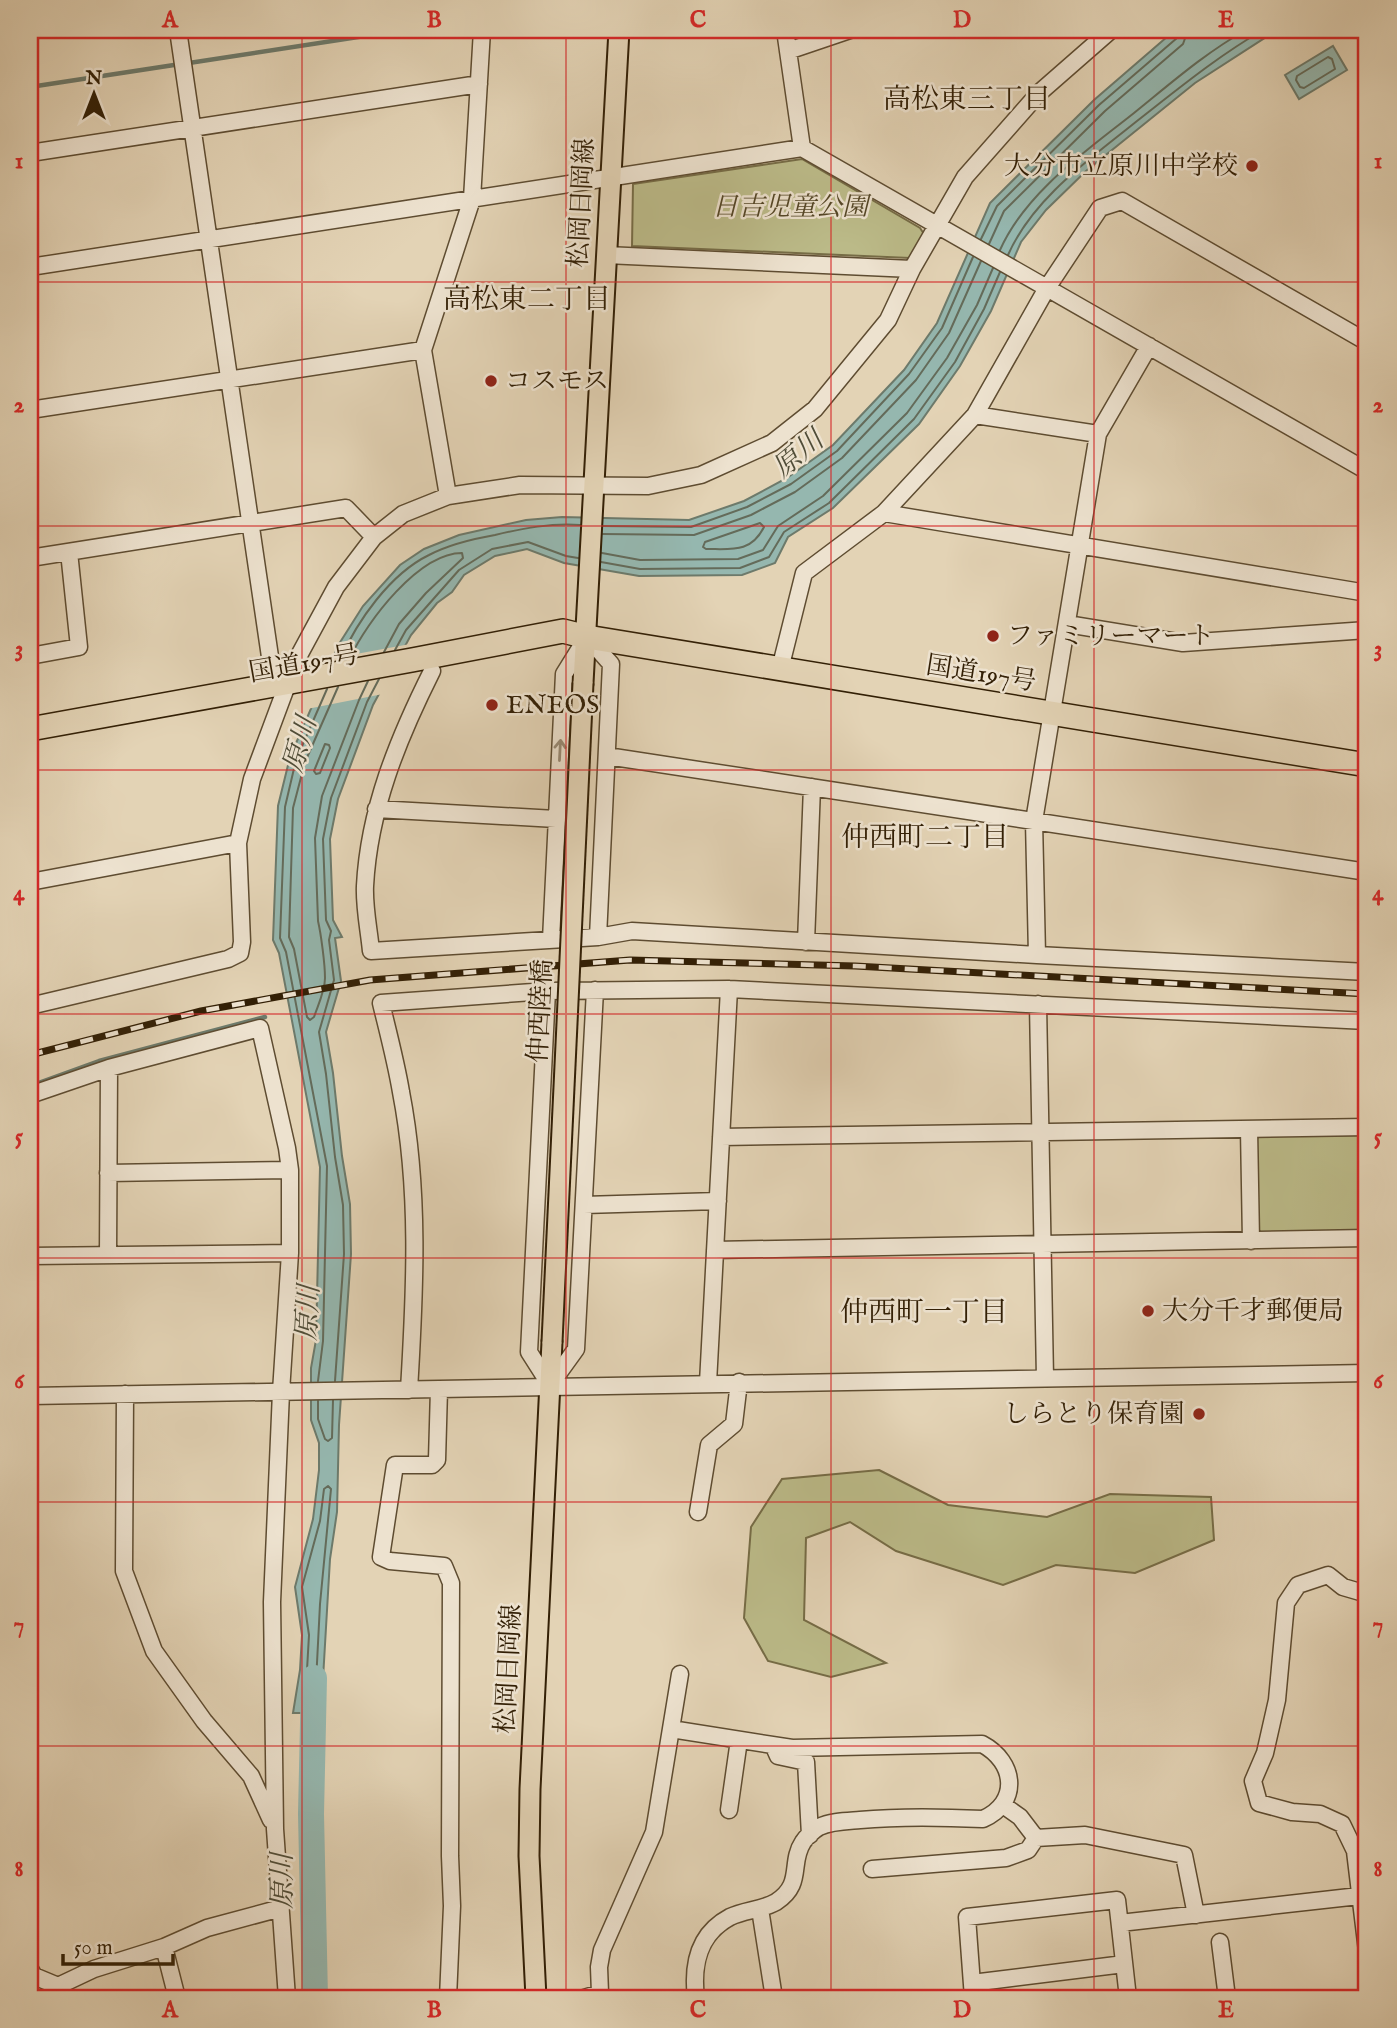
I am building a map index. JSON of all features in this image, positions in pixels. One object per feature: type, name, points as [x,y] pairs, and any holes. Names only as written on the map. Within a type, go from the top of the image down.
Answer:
[{"type":"highway","name":"国道197号","points":[[30,729],[416,669],[563,631],[587,638],[1367,765]]},
{"type":"highway","name":"国道197号","points":[[30,743],[289,687]]},
{"type":"main road","name":"松岡日岡線","points":[[587,638],[619,30]]},
{"type":"main road","name":"仲西陸橋","points":[[552,1342],[587,638]]},
{"type":"main road","name":"松岡日岡線","points":[[536,1998],[530,1883],[530,1789],[552,1342]]},
{"type":"street","points":[[178,30],[250,524],[289,687]]},
{"type":"street","points":[[448,496],[423,350],[472,199],[482,30]]},
{"type":"street","points":[[785,30],[802,148]]},
{"type":"street","points":[[788,51],[850,30]]},
{"type":"street","points":[[30,1006],[228,959],[240,953],[242,942],[238,843],[252,779],[289,687],[296,661],[336,587],[374,537],[403,514],[448,496],[520,485],[648,486],[673,482],[701,475],[772,443],[815,409],[888,320],[912,269],[965,177],[1039,93],[1104,32]]},
{"type":"street","points":[[30,153],[478,84]]},
{"type":"street","points":[[30,267],[802,148],[1367,471]]},
{"type":"street","points":[[780,669],[804,573],[884,513],[975,415],[1046,288],[1100,208],[1122,201],[1367,342]]},
{"type":"street","points":[[606,255],[912,269]]},
{"type":"street","points":[[1037,955],[1034,821],[1098,434],[1149,346]]},
{"type":"street","points":[[30,410],[423,350]]},
{"type":"street","points":[[975,415],[1098,434]]},
{"type":"street","points":[[30,558],[346,509],[374,537]]},
{"type":"street","points":[[884,513],[1367,593]]},
{"type":"street","points":[[30,656],[79,647],[69,552]]},
{"type":"street","points":[[1067,624],[1183,643],[1367,630]]},
{"type":"street","points":[[551,940],[564,674],[587,638],[611,664],[598,937]]},
{"type":"street","points":[[416,669],[392,760],[376,808],[365,889],[371,951],[598,937],[632,931],[1367,972]]},
{"type":"street","points":[[607,756],[1367,872]]},
{"type":"street","points":[[806,942],[812,787]]},
{"type":"street","points":[[376,808],[556,819]]},
{"type":"street","points":[[30,882],[238,843]]},
{"type":"street","points":[[708,1383],[729,989]]},
{"type":"street","points":[[409,1390],[416,1289],[414,1206],[401,1091],[381,1003],[547,991],[729,989],[1367,1021]]},
{"type":"street","points":[[550,1385],[576,1349],[595,990]]},
{"type":"street","points":[[547,991],[529,1352],[550,1385]]},
{"type":"street","points":[[1038,1004],[1045,1378]]},
{"type":"street","points":[[30,1095],[108,1068],[260,1028],[290,1170],[287,1392],[272,1602],[275,1829],[287,1998]]},
{"type":"street","points":[[107,1255],[108,1068]]},
{"type":"street","points":[[721,1137],[1367,1128]]},
{"type":"street","points":[[1249,1129],[1251,1241]]},
{"type":"street","points":[[108,1174],[290,1170]]},
{"type":"street","points":[[584,1205],[718,1201]]},
{"type":"street","points":[[715,1250],[1367,1238]]},
{"type":"street","points":[[30,1256],[290,1254]]},
{"type":"street","points":[[30,1396],[1367,1373]]},
{"type":"street","points":[[698,1512],[709,1445],[734,1424],[739,1382]]},
{"type":"street","points":[[439,1389],[437,1460],[432,1465],[395,1465],[381,1557],[390,1561],[444,1566],[451,1583],[452,1906],[448,1998]]},
{"type":"street","points":[[125,1394],[124,1571],[154,1651],[204,1721],[251,1776],[275,1829]]},
{"type":"street","points":[[1367,1594],[1343,1587],[1328,1575],[1298,1585],[1286,1603],[1277,1700],[1265,1753],[1253,1781],[1259,1803],[1292,1812],[1320,1814],[1342,1824],[1355,1851],[1367,1951]]},
{"type":"street","points":[[584,1998],[600,1993],[599,1967],[602,1950],[654,1832],[680,1674]]},
{"type":"street","points":[[671,1729],[792,1748],[982,1744],[998,1755],[1008,1773],[1009,1784],[1003,1805],[996,1813],[983,1819],[890,1817],[836,1822],[817,1828],[803,1842],[793,1885],[777,1901],[760,1909],[731,1916],[706,1935],[697,1956],[694,1977],[696,1998]]},
{"type":"street","points":[[729,1810],[739,1740]]},
{"type":"street","points":[[773,1745],[778,1756],[806,1762],[810,1835]]},
{"type":"street","points":[[1003,1805],[1020,1817],[1036,1838]]},
{"type":"street","points":[[1036,1838],[1085,1835],[1184,1855],[1196,1914]]},
{"type":"street","points":[[872,1869],[1006,1858],[1028,1850],[1036,1838]]},
{"type":"street","points":[[1120,1923],[1359,1896]]},
{"type":"street","points":[[1124,1964],[973,1990],[967,1917],[1117,1900],[1128,1998]]},
{"type":"street","points":[[30,1969],[34,1976],[58,1986],[94,1969],[164,1947],[207,1928],[281,1908]]},
{"type":"street","points":[[760,1909],[774,1998]]},
{"type":"street","points":[[1220,1942],[1227,1998]]},
{"type":"street","points":[[164,1947],[177,1998]]},
{"type":"green space","name":"日吉児童公園","points":[[802,159],[920,228],[924,234],[910,258],[632,246],[633,184]]},
{"type":"green space","points":[[1367,1135],[1367,1231],[1262,1233],[1256,1228],[1255,1142],[1259,1136]]},
{"type":"green space","points":[[879,1470],[948,1505],[1047,1517],[1110,1494],[1211,1497],[1214,1540],[1135,1573],[1056,1565],[1003,1585],[896,1551],[850,1522],[806,1538],[804,1620],[886,1663],[831,1677],[768,1661],[744,1618],[751,1527],[782,1479]]},
{"type":"water","points":[[1175,30],[1277,30],[1195,83],[1086,171],[1046,210],[1021,242],[991,311],[960,366],[919,424],[833,508],[788,537],[775,563],[742,575],[639,576],[564,563],[527,549],[495,556],[464,575],[452,592],[437,603],[411,635],[373,705],[338,799],[330,839],[333,920],[342,937],[335,938],[341,981],[326,1032],[350,1204],[351,1254],[339,1425],[337,1512],[330,1559],[321,1713],[293,1713],[302,1635],[295,1587],[313,1519],[319,1470],[319,1443],[311,1420],[311,1368],[316,1340],[320,1167],[279,953],[273,940],[278,806],[290,757],[339,644],[363,606],[400,565],[424,549],[459,535],[526,520],[562,517],[689,520],[744,501],[787,478],[833,445],[904,370],[937,323],[990,203],[1094,100]]},
{"type":"water","points":[[1333,46],[1347,70],[1299,99],[1285,75]]},
{"type":"pier","points":[[410,644],[383,694],[307,709],[329,659]]},
{"type":"waterway","points":[[189,63],[404,30]]},
{"type":"waterway","points":[[30,87],[174,65]]},
{"type":"waterway","points":[[30,1086],[99,1061],[265,1017]]},
{"type":"waterway","name":"原川","points":[[314,1678],[311,1814],[315,1998]]},
{"type":"railway","points":[[30,1055],[201,1011],[370,980],[630,960],[855,966],[1367,994]]},
{"type":"place","name":"大分市立原川中学校","points":[[1252,166]]},
{"type":"place","name":"コスモス","points":[[491,381]]},
{"type":"place","name":"ファミリーマート","points":[[993,636]]},
{"type":"place","name":"ENEOS","points":[[492,705]]},
{"type":"place","name":"大分千才郵便局","points":[[1148,1311]]},
{"type":"place","name":"しらとり保育園","points":[[1199,1414]]},
{"type":"district","name":"高松東三丁目","points":[[967,100]]},
{"type":"district","name":"高松東二丁目","points":[[527,300]]},
{"type":"district","name":"仲西町二丁目","points":[[925,838]]},
{"type":"district","name":"仲西町一丁目","points":[[924,1313]]}]
